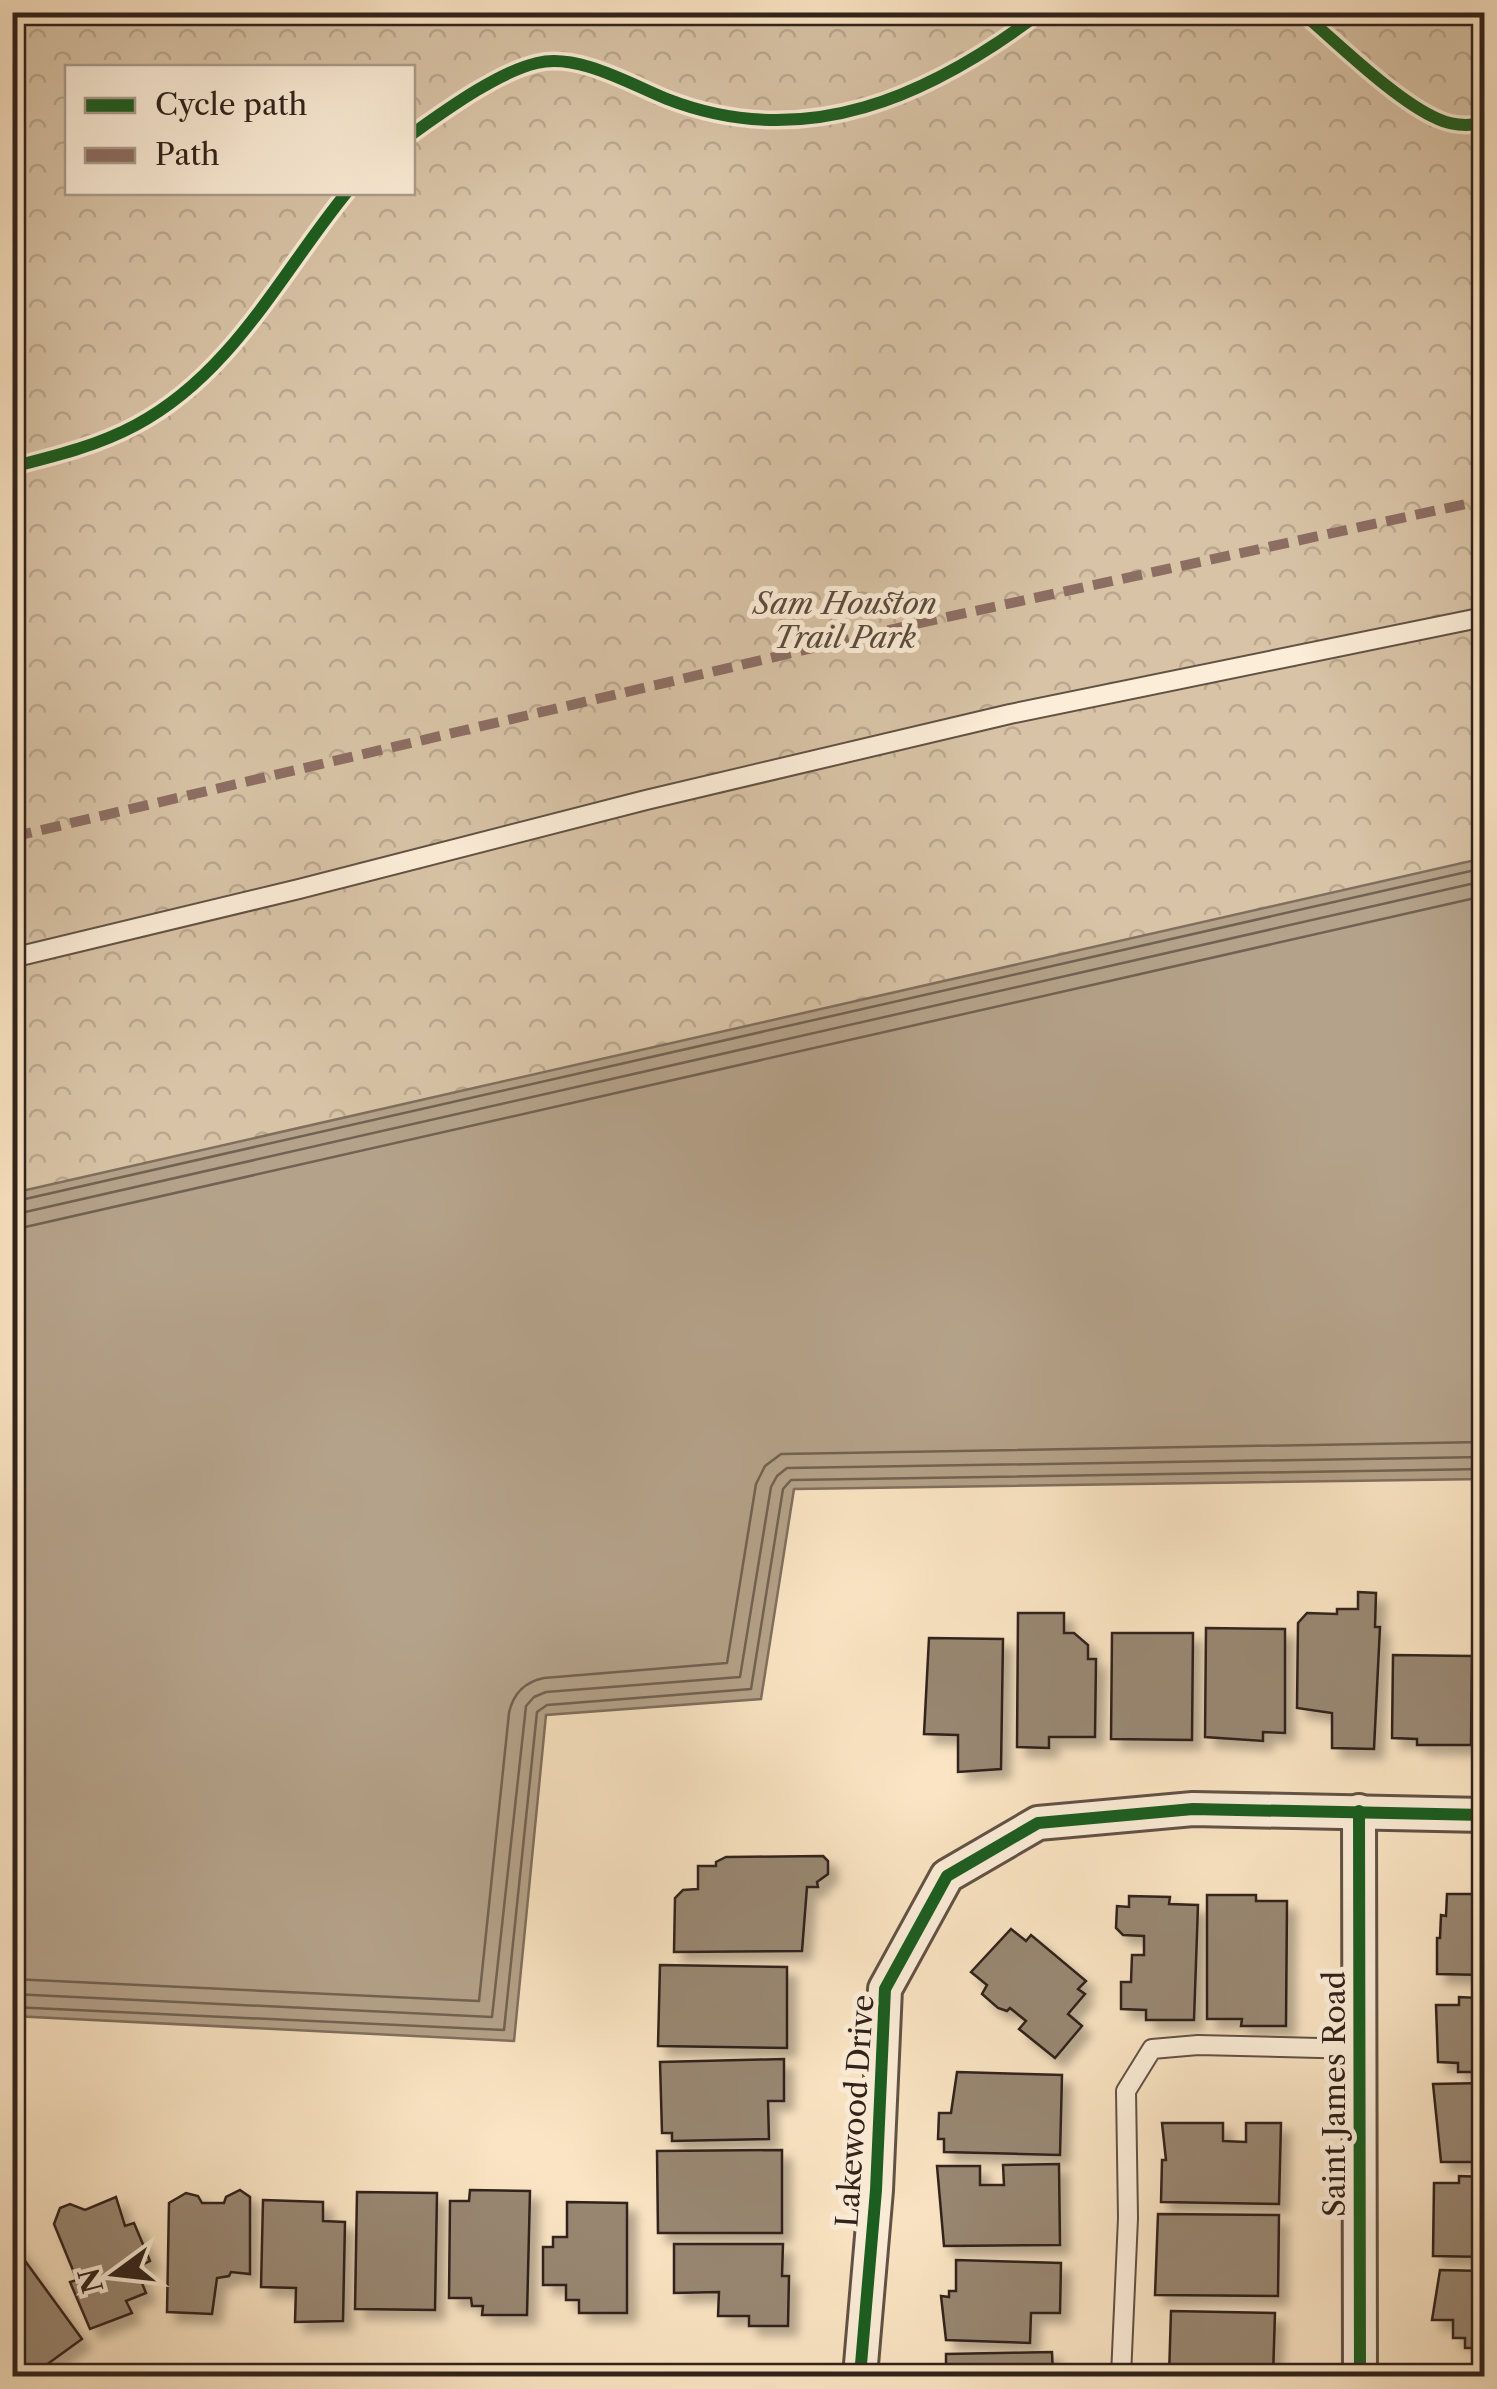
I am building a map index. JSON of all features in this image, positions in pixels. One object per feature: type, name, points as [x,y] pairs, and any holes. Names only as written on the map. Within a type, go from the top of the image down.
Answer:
[{"type":"street","name":"Lakewood Drive","points":[[860,2376],[876,2190],[885,1990],[947,1876],[1038,1823],[1193,1809],[1484,1814]]},
{"type":"street","name":"Saint James Road","points":[[1359,1811],[1360,2376]]},
{"type":"lane","points":[[12,958],[608,809],[1010,714],[1484,617]]},
{"type":"lane","points":[[1122,2376],[1128,2218],[1126,2091],[1152,2049],[1359,2049]]},
{"type":"green space","name":"Sam Houston Trail Park","points":[[12,13],[1484,13],[1484,1103],[13,1420]]},
{"type":"water","points":[[1484,858],[1484,1479],[794,1489],[761,1699],[546,1715],[514,2041],[13,2016],[13,1193]]},
{"type":"building","points":[[1358,1592],[1376,1593],[1375,1627],[1380,1627],[1374,1749],[1332,1748],[1332,1713],[1297,1708],[1298,1623],[1307,1613],[1337,1614],[1337,1609],[1358,1609]]},
{"type":"building","points":[[1018,1613],[1064,1613],[1064,1633],[1074,1633],[1088,1645],[1088,1659],[1096,1659],[1095,1737],[1049,1737],[1049,1748],[1017,1747]]},
{"type":"building","points":[[1206,1628],[1285,1629],[1285,1733],[1263,1732],[1263,1741],[1205,1737]]},
{"type":"building","points":[[1112,1633],[1193,1633],[1192,1740],[1111,1739]]},
{"type":"building","points":[[929,1638],[1003,1639],[1001,1769],[958,1772],[958,1735],[924,1734]]},
{"type":"building","points":[[1393,1655],[1472,1656],[1471,1745],[1417,1745],[1417,1739],[1392,1738]]},
{"type":"building","points":[[823,1856],[828,1861],[828,1874],[817,1882],[818,1887],[807,1887],[802,1951],[674,1952],[675,1898],[683,1890],[698,1889],[698,1866],[716,1866],[726,1857]]},
{"type":"building","points":[[1447,1894],[1484,1894],[1484,1975],[1437,1974],[1437,1938],[1441,1915],[1446,1916]]},
{"type":"building","points":[[1207,1895],[1256,1895],[1256,1901],[1287,1901],[1286,2026],[1241,2026],[1242,2019],[1207,2019]]},
{"type":"building","points":[[1129,1896],[1170,1897],[1169,1904],[1198,1905],[1194,2020],[1146,2020],[1146,2010],[1121,2009],[1121,1982],[1131,1982],[1132,1955],[1144,1955],[1144,1936],[1123,1935],[1116,1928],[1117,1906],[1129,1907]]},
{"type":"building","points":[[1011,1929],[1026,1941],[1031,1935],[1086,1981],[1078,1989],[1085,1994],[1068,2014],[1082,2026],[1055,2058],[1019,2029],[1026,2021],[1010,2008],[998,2008],[982,1994],[987,1985],[971,1972]]},
{"type":"building","points":[[660,1965],[787,1967],[787,2048],[658,2046]]},
{"type":"building","points":[[1478,1988],[1484,1988],[1484,2072],[1458,2072],[1458,2063],[1438,2062],[1436,2005],[1459,2005],[1459,1997],[1478,1998]]},
{"type":"building","points":[[784,2059],[784,2101],[768,2101],[769,2139],[672,2141],[672,2133],[662,2133],[660,2062]]},
{"type":"building","points":[[957,2072],[1062,2075],[1060,2155],[944,2152],[944,2139],[938,2139],[939,2113],[951,2113]]},
{"type":"building","points":[[1484,2083],[1484,2162],[1441,2162],[1433,2084]]},
{"type":"building","points":[[1162,2123],[1223,2123],[1223,2141],[1246,2142],[1246,2123],[1281,2123],[1279,2204],[1161,2202],[1162,2160],[1166,2160]]},
{"type":"building","points":[[782,2150],[782,2233],[658,2233],[657,2151]]},
{"type":"building","points":[[1059,2164],[1060,2245],[944,2246],[937,2166],[980,2166],[980,2185],[1004,2185],[1003,2165]]},
{"type":"building","points":[[1459,2176],[1484,2177],[1484,2257],[1433,2256],[1434,2183],[1459,2183]]},
{"type":"building","points":[[240,2190],[250,2197],[250,2274],[231,2272],[217,2278],[212,2314],[167,2312],[169,2203],[186,2193],[198,2196],[202,2203],[224,2203],[226,2197]]},
{"type":"building","points":[[470,2190],[530,2191],[527,2315],[482,2315],[483,2306],[472,2306],[471,2298],[449,2298],[450,2201],[469,2201]]},
{"type":"building","points":[[357,2192],[437,2193],[435,2310],[355,2309]]},
{"type":"building","points":[[116,2197],[125,2226],[134,2223],[150,2261],[136,2268],[146,2293],[126,2301],[132,2313],[90,2329],[70,2282],[77,2280],[54,2224],[60,2208],[70,2204],[85,2210]]},
{"type":"building","points":[[263,2200],[323,2202],[323,2221],[345,2222],[343,2321],[295,2322],[296,2288],[261,2287]]},
{"type":"building","points":[[567,2202],[627,2203],[627,2313],[579,2313],[579,2300],[566,2300],[566,2285],[543,2285],[543,2247],[553,2247],[553,2237],[567,2237]]},
{"type":"building","points":[[1158,2214],[1279,2215],[1278,2296],[1155,2295]]},
{"type":"building","points":[[12,2243],[82,2339],[31,2376],[12,2376]]},
{"type":"building","points":[[674,2244],[783,2244],[782,2276],[789,2276],[788,2326],[749,2326],[749,2316],[718,2316],[719,2292],[674,2293]]},
{"type":"building","points":[[956,2260],[1061,2263],[1060,2313],[1031,2313],[1030,2343],[946,2340],[941,2296],[949,2297],[949,2291],[956,2291]]},
{"type":"building","points":[[1440,2270],[1484,2271],[1484,2348],[1465,2348],[1465,2338],[1453,2338],[1453,2320],[1432,2320]]},
{"type":"building","points":[[1171,2311],[1275,2313],[1273,2376],[1169,2376]]},
{"type":"building","points":[[1052,2352],[1053,2376],[946,2376],[946,2354]]},
{"type":"building","points":[[1439,2368],[1470,2368],[1470,2376],[1439,2376]]},
{"type":"marked path","points":[[12,837],[906,626],[1484,500]]},
{"type":"cycle path","points":[[415,132],[506,75],[553,61],[586,66],[667,99],[718,114],[768,120],[817,117],[911,91],[955,69],[1041,12]]},
{"type":"cycle path","points":[[1301,12],[1422,111],[1449,123],[1484,123]]},
{"type":"cycle path","points":[[12,467],[106,439],[170,404],[228,350],[345,195]]},
{"type":"cycle path","points":[[860,2376],[876,2190],[885,1989],[947,1876],[1038,1823],[1193,1809],[1484,1815]]},
{"type":"cycle path","points":[[1359,1811],[1360,2376]]}]
